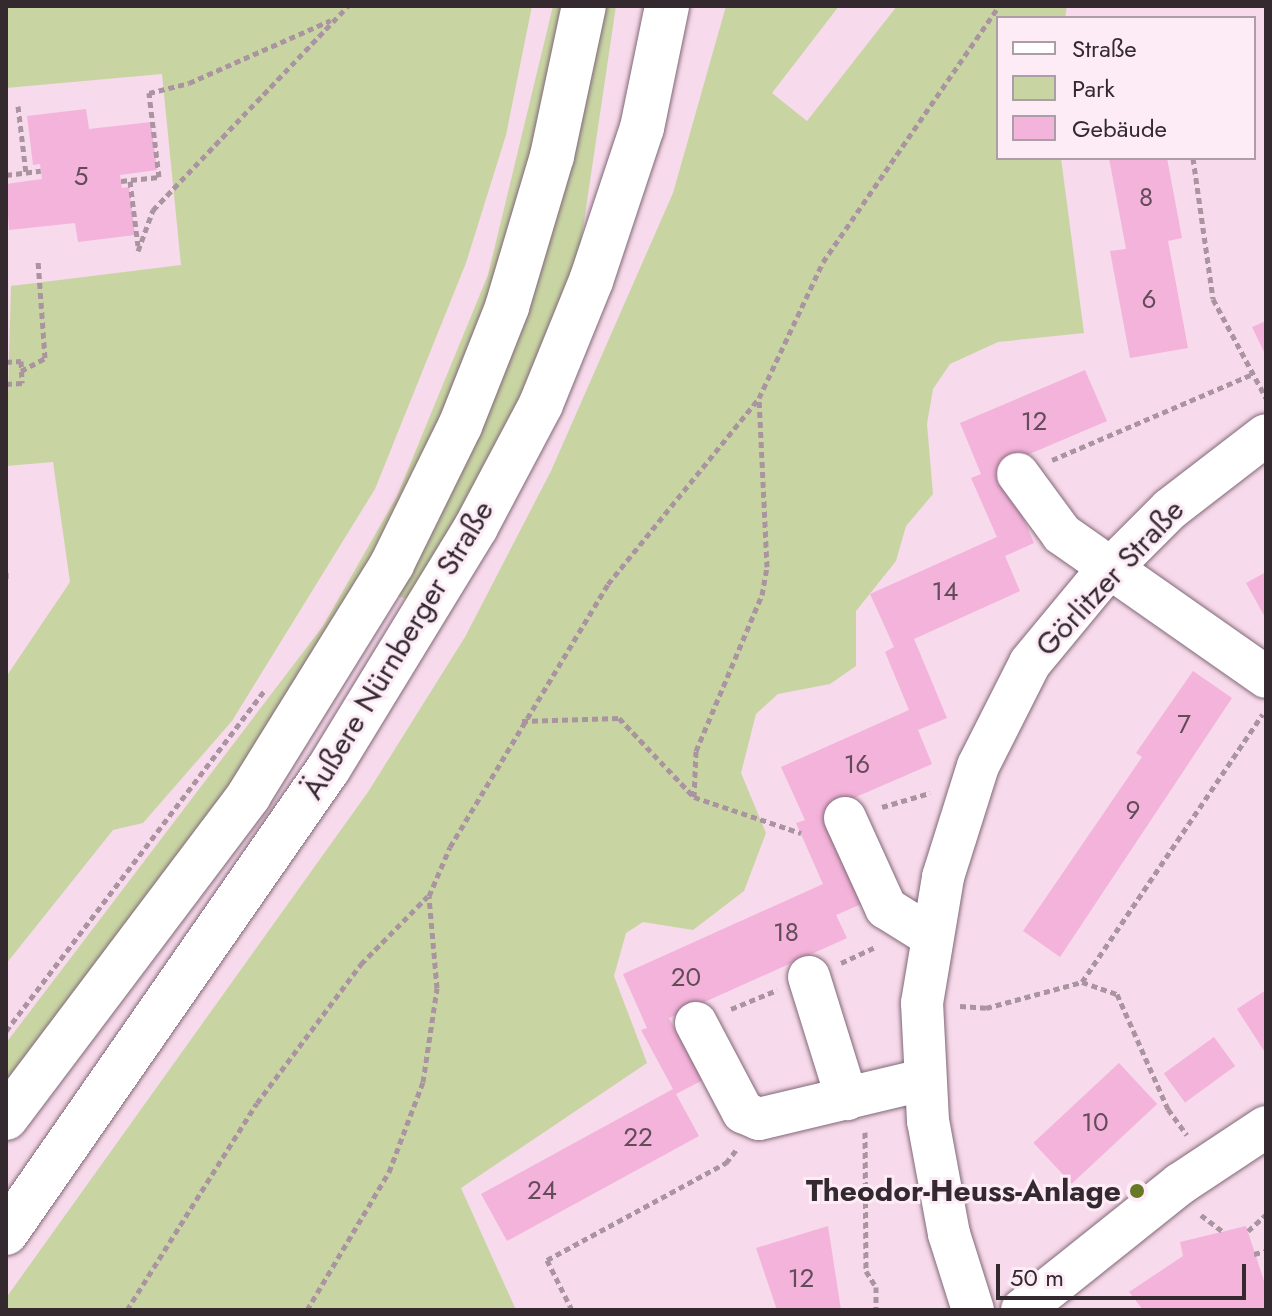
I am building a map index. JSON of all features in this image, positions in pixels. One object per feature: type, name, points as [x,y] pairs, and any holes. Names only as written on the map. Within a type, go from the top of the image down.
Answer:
[{"type":"highway","name":"Äußere Nürnberger Straße","points":[[6,1118],[249,795],[392,564],[460,426],[507,307],[552,156],[584,6]]},
{"type":"highway","name":"Äußere Nürnberger Straße","points":[[6,1233],[329,768],[476,527],[541,404],[591,281],[642,128],[667,6]]},
{"type":"street","name":"Görlitzer Straße","points":[[973,1310],[949,1234],[923,1080],[922,1003],[931,936],[973,781],[1030,663],[1108,572],[1170,509],[1266,435]]},
{"type":"street","points":[[1018,474],[1062,534],[1108,572],[1266,677]]},
{"type":"street","points":[[845,818],[886,908],[931,936]]},
{"type":"street","points":[[809,977],[856,1097]]},
{"type":"street","points":[[696,1023],[743,1112],[759,1119],[923,1080]]},
{"type":"street","points":[[1022,1310],[1209,1162],[1266,1127]]},
{"type":"path","points":[[130,180],[138,251],[153,210],[200,155],[305,57],[348,6]]},
{"type":"path","points":[[127,1310],[257,1103],[361,964],[429,896],[521,721],[608,584],[759,398],[823,262],[999,6]]},
{"type":"path","points":[[121,181],[159,177],[149,93],[189,83],[334,19]]},
{"type":"path","points":[[18,106],[26,173]]},
{"type":"path","points":[[1193,160],[1213,299],[1266,398]]},
{"type":"path","points":[[6,175],[41,171]]},
{"type":"path","points":[[21,371],[45,358],[38,261]]},
{"type":"path","points":[[6,362],[21,361],[22,383],[6,384]]},
{"type":"path","points":[[1018,474],[1253,374]]},
{"type":"path","points":[[694,797],[696,751],[762,595],[767,567],[759,398]]},
{"type":"path","points":[[6,572],[6,580]]},
{"type":"path","points":[[6,1031],[268,687]]},
{"type":"path","points":[[1082,982],[1266,710]]},
{"type":"path","points":[[521,721],[619,718],[694,797],[801,833]]},
{"type":"path","points":[[845,818],[973,781]]},
{"type":"path","points":[[307,1310],[389,1172],[423,1082],[437,988],[429,896]]},
{"type":"path","points":[[922,1003],[986,1008],[1082,982],[1117,994],[1168,1109],[1209,1162]]},
{"type":"path","points":[[856,1097],[866,1271],[876,1287],[876,1310]]},
{"type":"path","points":[[572,1310],[547,1260],[726,1163],[759,1119]]},
{"type":"path","points":[[1248,1231],[1266,1215]]},
{"type":"path","points":[[1254,1254],[1266,1251]]},
{"type":"green space","points":[[6,6],[532,6],[506,135],[466,263],[375,489],[232,721],[143,823],[113,830],[6,964],[6,677],[70,582],[53,462],[6,466],[11,286],[181,265],[162,74],[6,88]]},
{"type":"green space","points":[[553,6],[566,6],[553,83],[497,281],[406,498],[270,732],[6,1089],[6,1043],[323,626],[397,496],[488,275]]},
{"type":"green space","points":[[602,6],[616,6],[578,262],[534,378],[410,601],[395,594]]},
{"type":"green space","points":[[726,6],[839,6],[772,93],[807,121],[897,6],[1067,6],[1065,16],[996,16],[996,160],[1061,160],[1084,333],[998,342],[950,364],[933,389],[927,424],[933,494],[906,526],[896,561],[856,611],[856,666],[830,684],[778,694],[756,714],[741,773],[766,833],[744,891],[693,930],[643,922],[626,933],[614,976],[647,1063],[461,1188],[516,1310],[6,1310],[6,1298],[368,792],[465,637],[551,471],[673,193]]},
{"type":"building","points":[[86,109],[89,129],[151,122],[157,170],[120,175],[122,188],[129,187],[135,235],[78,242],[75,223],[9,230],[6,184],[42,179],[40,164],[33,165],[27,116]]},
{"type":"building","points":[[1109,160],[1167,160],[1182,238],[1168,241],[1188,348],[1130,358],[1110,251],[1126,249]]},
{"type":"building","points":[[1266,321],[1266,356],[1252,327]]},
{"type":"building","points":[[1085,370],[1107,421],[1001,466],[1034,543],[1005,556],[1020,591],[914,639],[947,718],[918,730],[932,764],[826,810],[866,902],[836,915],[847,938],[669,1018],[703,1080],[676,1094],[699,1136],[507,1241],[481,1194],[673,1089],[641,1030],[647,1028],[623,974],[823,884],[796,823],[805,820],[781,767],[909,710],[885,652],[894,647],[870,594],[997,537],[971,478],[981,474],[960,423]]},
{"type":"building","points":[[1266,572],[1266,619],[1246,583]]},
{"type":"building","points":[[1193,671],[1232,698],[1060,957],[1023,931],[1142,757],[1136,753]]},
{"type":"building","points":[[1266,990],[1266,1054],[1237,1009]]},
{"type":"building","points":[[1214,1037],[1235,1066],[1185,1103],[1164,1073]]},
{"type":"building","points":[[1119,1063],[1157,1104],[1072,1184],[1033,1143]]},
{"type":"building","points":[[828,1226],[841,1310],[777,1310],[756,1248]]},
{"type":"building","points":[[1246,1226],[1266,1287],[1266,1310],[1143,1310],[1129,1292],[1183,1256],[1180,1242]]},
{"type":"place","name":"Theodor-Heuss-Anlage","points":[[1137,1191]]}]
